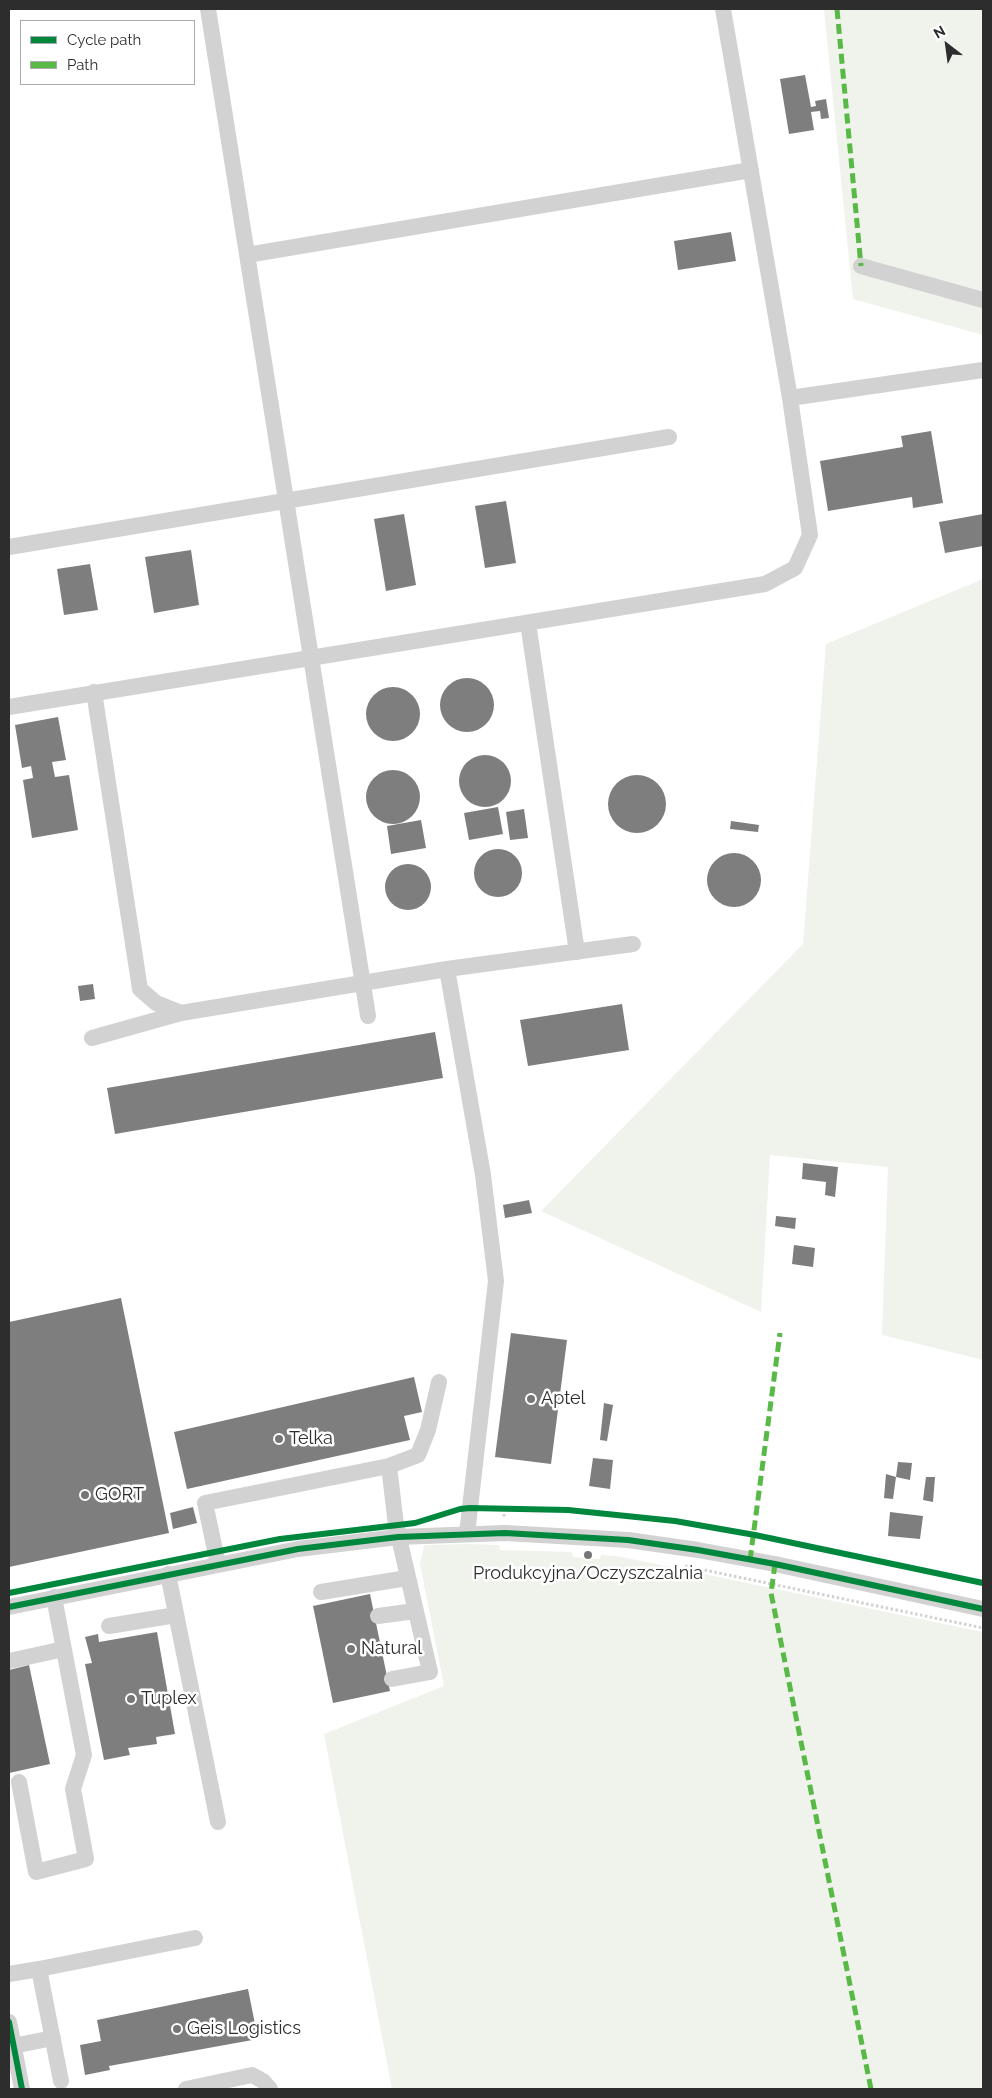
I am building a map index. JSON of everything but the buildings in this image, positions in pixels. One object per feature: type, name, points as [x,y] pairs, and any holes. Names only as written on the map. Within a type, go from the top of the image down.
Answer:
[{"type":"street","points":[[208,9],[368,1016]]},
{"type":"street","points":[[9,707],[765,584],[795,568],[810,535],[790,398],[723,9]]},
{"type":"street","points":[[247,255],[751,170]]},
{"type":"street","points":[[861,266],[983,300]]},
{"type":"street","points":[[790,398],[983,370]]},
{"type":"street","points":[[9,547],[669,437]]},
{"type":"street","points":[[528,622],[577,952]]},
{"type":"street","points":[[94,692],[140,989],[156,1003],[181,1013]]},
{"type":"street","points":[[92,1038],[181,1013],[447,969],[633,944]]},
{"type":"street","points":[[447,969],[490,1221],[496,1281],[467,1534]]},
{"type":"street","points":[[218,1564],[206,1503],[388,1466],[418,1455],[428,1430],[439,1382]]},
{"type":"street","points":[[388,1466],[398,1537],[430,1672],[392,1679]]},
{"type":"street","points":[[9,1606],[279,1552],[398,1537],[505,1533],[628,1540],[698,1550],[775,1564],[983,1609]]},
{"type":"street","points":[[168,1574],[218,1822]]},
{"type":"street","points":[[321,1592],[407,1578]]},
{"type":"street","points":[[19,1782],[36,1872],[86,1859],[73,1789],[84,1755],[54,1597]]},
{"type":"street","points":[[378,1616],[415,1610]]},
{"type":"street","points":[[108,1626],[176,1615]]},
{"type":"street","points":[[9,1661],[64,1649]]},
{"type":"street","points":[[9,1974],[195,1938]]},
{"type":"street","points":[[39,1968],[61,2081]]},
{"type":"street","points":[[9,2022],[22,2089]]},
{"type":"street","points":[[13,2046],[53,2038]]},
{"type":"street","points":[[186,2089],[252,2075],[263,2081],[270,2089]]},
{"type":"path","points":[[504,1509],[505,1533]]},
{"type":"path","points":[[678,1564],[983,1628]]},
{"type":"shaded area","points":[[824,9],[983,9],[983,335],[853,299]]},
{"type":"shaded area","points":[[983,579],[983,1360],[882,1335],[888,1167],[770,1155],[761,1312],[541,1211],[803,944],[826,644]]},
{"type":"shaded area","points":[[424,1545],[499,1545],[500,1550],[572,1552],[573,1557],[600,1559],[601,1555],[617,1556],[983,1632],[983,2089],[392,2089],[324,1734],[444,1686],[420,1564]]},
{"type":"marked path","points":[[837,9],[861,266]]},
{"type":"marked path","points":[[750,1560],[780,1333]]},
{"type":"marked path","points":[[775,1564],[771,1593],[871,2089]]},
{"type":"cycle path","points":[[9,1593],[280,1539],[415,1523],[460,1509],[470,1508],[568,1510],[675,1521],[755,1535],[983,1583]]},
{"type":"cycle path","points":[[9,1607],[298,1549],[398,1537],[505,1533],[628,1540],[698,1550],[775,1564],[983,1609]]},
{"type":"cycle path","points":[[9,2022],[22,2089]]},
{"type":"place","name":"Aptel","points":[[531,1399]]},
{"type":"place","name":"Telka","points":[[279,1439]]},
{"type":"place","name":"GORT","points":[[85,1495]]},
{"type":"place","name":"Produkcyjna/Oczyszczalnia","points":[[588,1555]]},
{"type":"place","name":"Natural","points":[[351,1649]]},
{"type":"place","name":"Tuplex","points":[[131,1699]]},
{"type":"place","name":"Geis Logistics","points":[[177,2029]]}]
